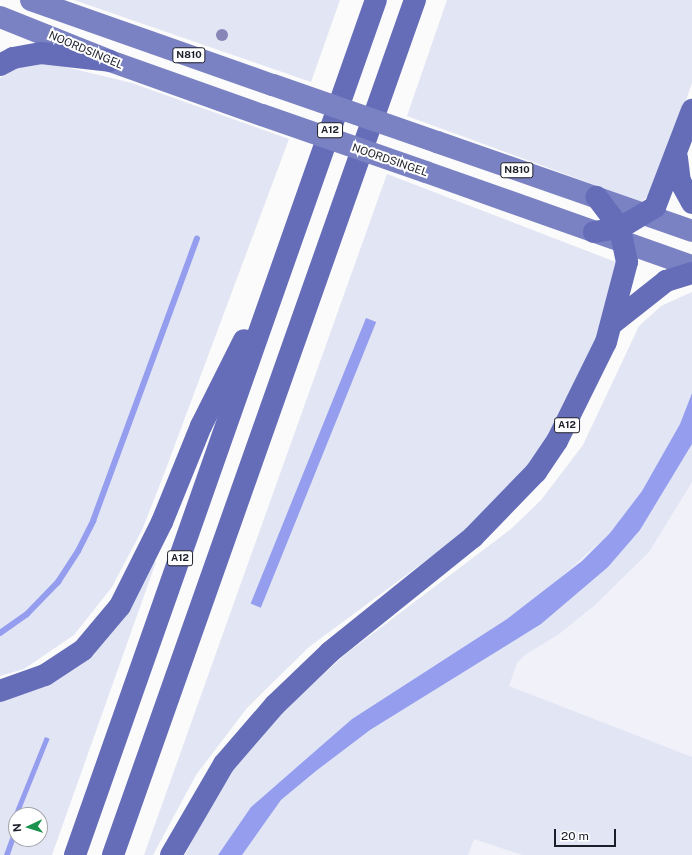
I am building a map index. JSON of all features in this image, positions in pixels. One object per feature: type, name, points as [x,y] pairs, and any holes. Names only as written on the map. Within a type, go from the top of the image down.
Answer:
[{"type":"highway","name":"A12","points":[[75,855],[376,0]]},
{"type":"highway","points":[[113,855],[415,0]]},
{"type":"highway","points":[[0,65],[13,58],[41,52],[110,61]]},
{"type":"highway","points":[[596,197],[623,235],[655,207],[677,157],[692,110]]},
{"type":"highway","points":[[677,157],[680,181],[692,204]]},
{"type":"highway","name":"A12","points":[[171,855],[224,764],[275,705],[330,652],[473,537],[536,472],[576,408],[613,323],[617,293],[628,262],[623,235]]},
{"type":"highway","name":"A12","points":[[0,691],[44,675],[83,650],[120,606],[162,522],[201,426],[285,260]]},
{"type":"highway","name":"A12","points":[[613,323],[666,281],[692,273]]},
{"type":"main road","name":"N810","points":[[31,0],[692,231]]},
{"type":"main road","name":"NOORDSINGEL","points":[[0,17],[110,61],[594,232],[623,235],[692,266]]},
{"type":"shaded area","points":[[74,0],[340,0],[311,82]]},
{"type":"shaded area","points":[[447,0],[692,0],[692,83],[661,174],[650,194],[641,202],[407,116]]},
{"type":"shaded area","points":[[41,61],[132,83],[289,139],[142,530],[112,587],[74,635],[24,669],[0,676],[0,78],[12,70]]},
{"type":"shaded area","points":[[387,174],[621,264],[598,342],[573,402],[520,477],[478,522],[309,647],[247,708],[196,775],[153,855],[144,855]]},
{"type":"shaded area","points":[[692,292],[692,393],[680,424],[642,491],[610,533],[536,600],[352,719],[251,807],[218,855],[185,855],[210,805],[235,768],[287,707],[347,653],[511,529],[541,500],[583,445],[639,326],[661,306]]},
{"type":"shaded area","points":[[692,424],[692,855],[230,855]]},
{"type":"shaded area","points":[[692,444],[692,482],[649,552],[595,605],[559,634],[525,655],[517,663],[509,686],[692,757],[692,855],[522,855],[474,839],[468,855],[242,855],[281,800],[316,771],[370,730],[500,649],[608,567],[640,530]]},
{"type":"shaded area","points":[[153,561],[156,562],[52,855],[0,855],[0,700],[58,677]]},
{"type":"water","points":[[366,318],[376,322],[261,608],[251,604]]},
{"type":"water","points":[[692,393],[692,444],[640,530],[608,567],[541,624],[370,730],[316,771],[281,800],[242,855],[218,855],[251,807],[352,719],[507,619],[582,561],[610,533],[642,491],[680,424]]},
{"type":"water","points":[[45,737],[50,739],[22,807],[17,807]]},
{"type":"water","points":[[8,844],[8,847],[13,847],[10,855],[4,855]]},
{"type":"waterway","points":[[0,633],[27,614],[58,582],[78,551],[93,521],[197,239]]}]
